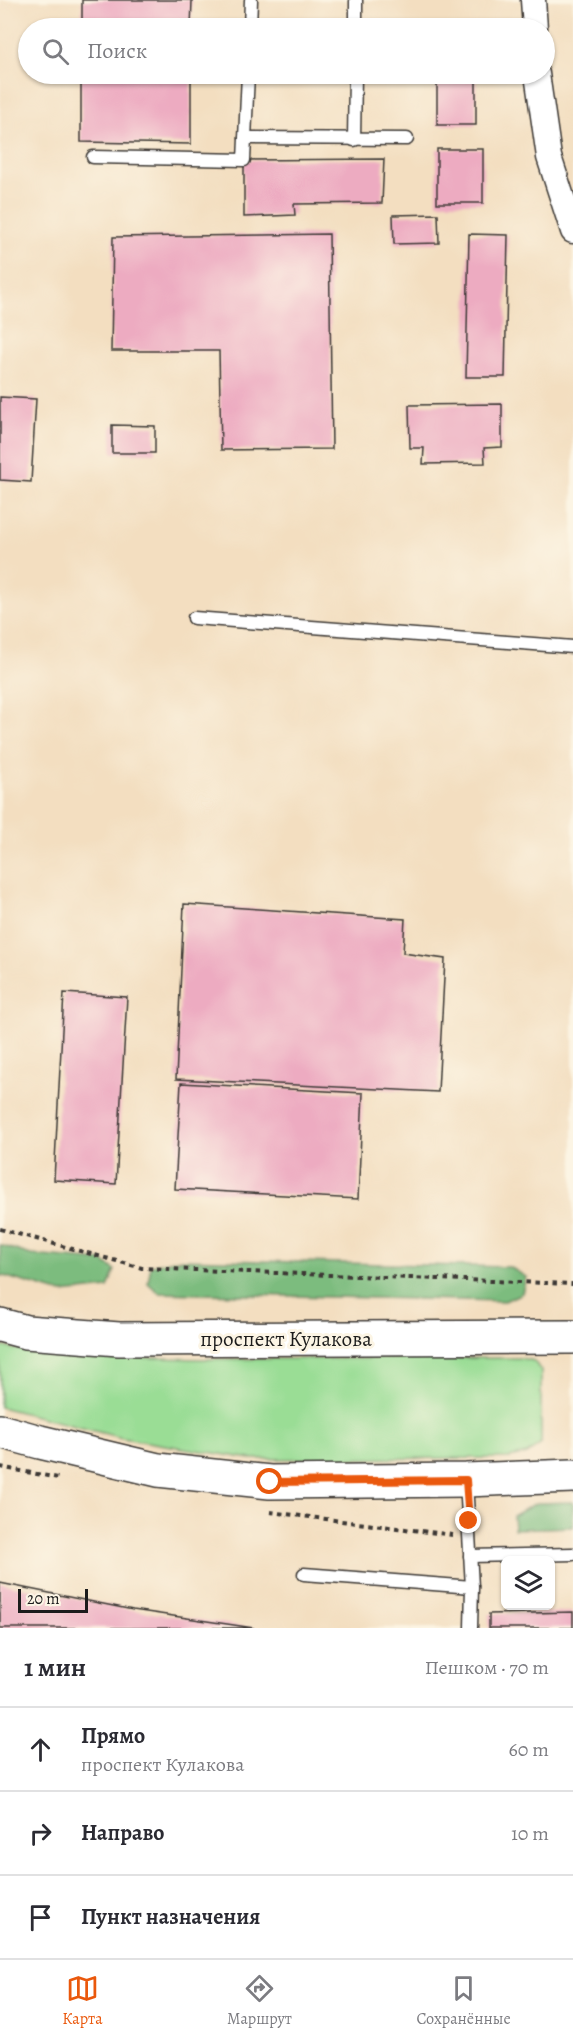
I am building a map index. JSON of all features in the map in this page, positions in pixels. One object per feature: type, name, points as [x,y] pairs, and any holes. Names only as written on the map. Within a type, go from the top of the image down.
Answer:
[{"type":"main road","name":"проспект Кулакова","points":[[0,1325],[26,1332],[119,1339],[573,1337]]},
{"type":"main road","points":[[0,1431],[158,1470],[270,1482],[466,1480],[573,1476]]},
{"type":"street","points":[[533,0],[534,18]]},
{"type":"street","points":[[538,84],[549,157],[573,231]]},
{"type":"lane","points":[[250,18],[251,0]]},
{"type":"lane","points":[[356,0],[356,18]]},
{"type":"lane","points":[[93,157],[244,160],[248,84]]},
{"type":"lane","points":[[354,140],[355,84]]},
{"type":"lane","points":[[245,138],[406,139]]},
{"type":"lane","points":[[194,618],[573,647]]},
{"type":"lane","points":[[466,1480],[472,1587],[471,1628]]},
{"type":"lane","points":[[470,1556],[573,1554]]},
{"type":"lane","points":[[304,1574],[472,1587]]},
{"type":"path","points":[[0,1229],[142,1268],[573,1284]]},
{"type":"green space","points":[[0,1245],[31,1255],[102,1261],[115,1270],[108,1288],[62,1293],[0,1275]]},
{"type":"green space","points":[[178,1259],[510,1267],[526,1277],[522,1293],[505,1301],[159,1293],[148,1283],[151,1265]]},
{"type":"green space","points":[[0,1346],[111,1357],[520,1358],[534,1361],[541,1371],[541,1444],[527,1454],[509,1458],[251,1459],[122,1438],[0,1407]]},
{"type":"green space","points":[[573,1502],[573,1527],[514,1529],[513,1516],[536,1503]]},
{"type":"building","points":[[82,0],[192,0],[191,18],[82,18]]},
{"type":"building","points":[[81,84],[191,84],[191,144],[81,142]]},
{"type":"building","points":[[437,84],[476,84],[476,125],[437,125]]},
{"type":"building","points":[[437,149],[483,149],[483,203],[437,203]]},
{"type":"building","points":[[384,159],[382,203],[294,204],[295,215],[244,217],[244,160]]},
{"type":"building","points":[[438,214],[439,243],[394,244],[393,215]]},
{"type":"building","points":[[329,234],[332,449],[221,450],[219,351],[111,351],[113,237]]},
{"type":"building","points":[[469,234],[508,235],[505,377],[466,377]]},
{"type":"building","points":[[0,397],[36,399],[31,482],[0,480]]},
{"type":"building","points":[[502,404],[502,447],[484,448],[485,463],[423,464],[424,448],[410,448],[409,405]]},
{"type":"building","points":[[112,425],[155,426],[155,453],[112,453]]},
{"type":"building","points":[[184,904],[405,919],[403,953],[445,959],[438,1092],[176,1079]]},
{"type":"building","points":[[64,993],[127,997],[116,1184],[54,1180]]},
{"type":"building","points":[[181,1083],[363,1093],[358,1199],[175,1189]]},
{"type":"building","points":[[0,1583],[133,1610],[254,1628],[0,1628]]},
{"type":"building","points":[[573,1612],[573,1628],[489,1628],[489,1614]]},
{"type":"route","points":[[270,1482],[466,1480],[469,1521]]}]
